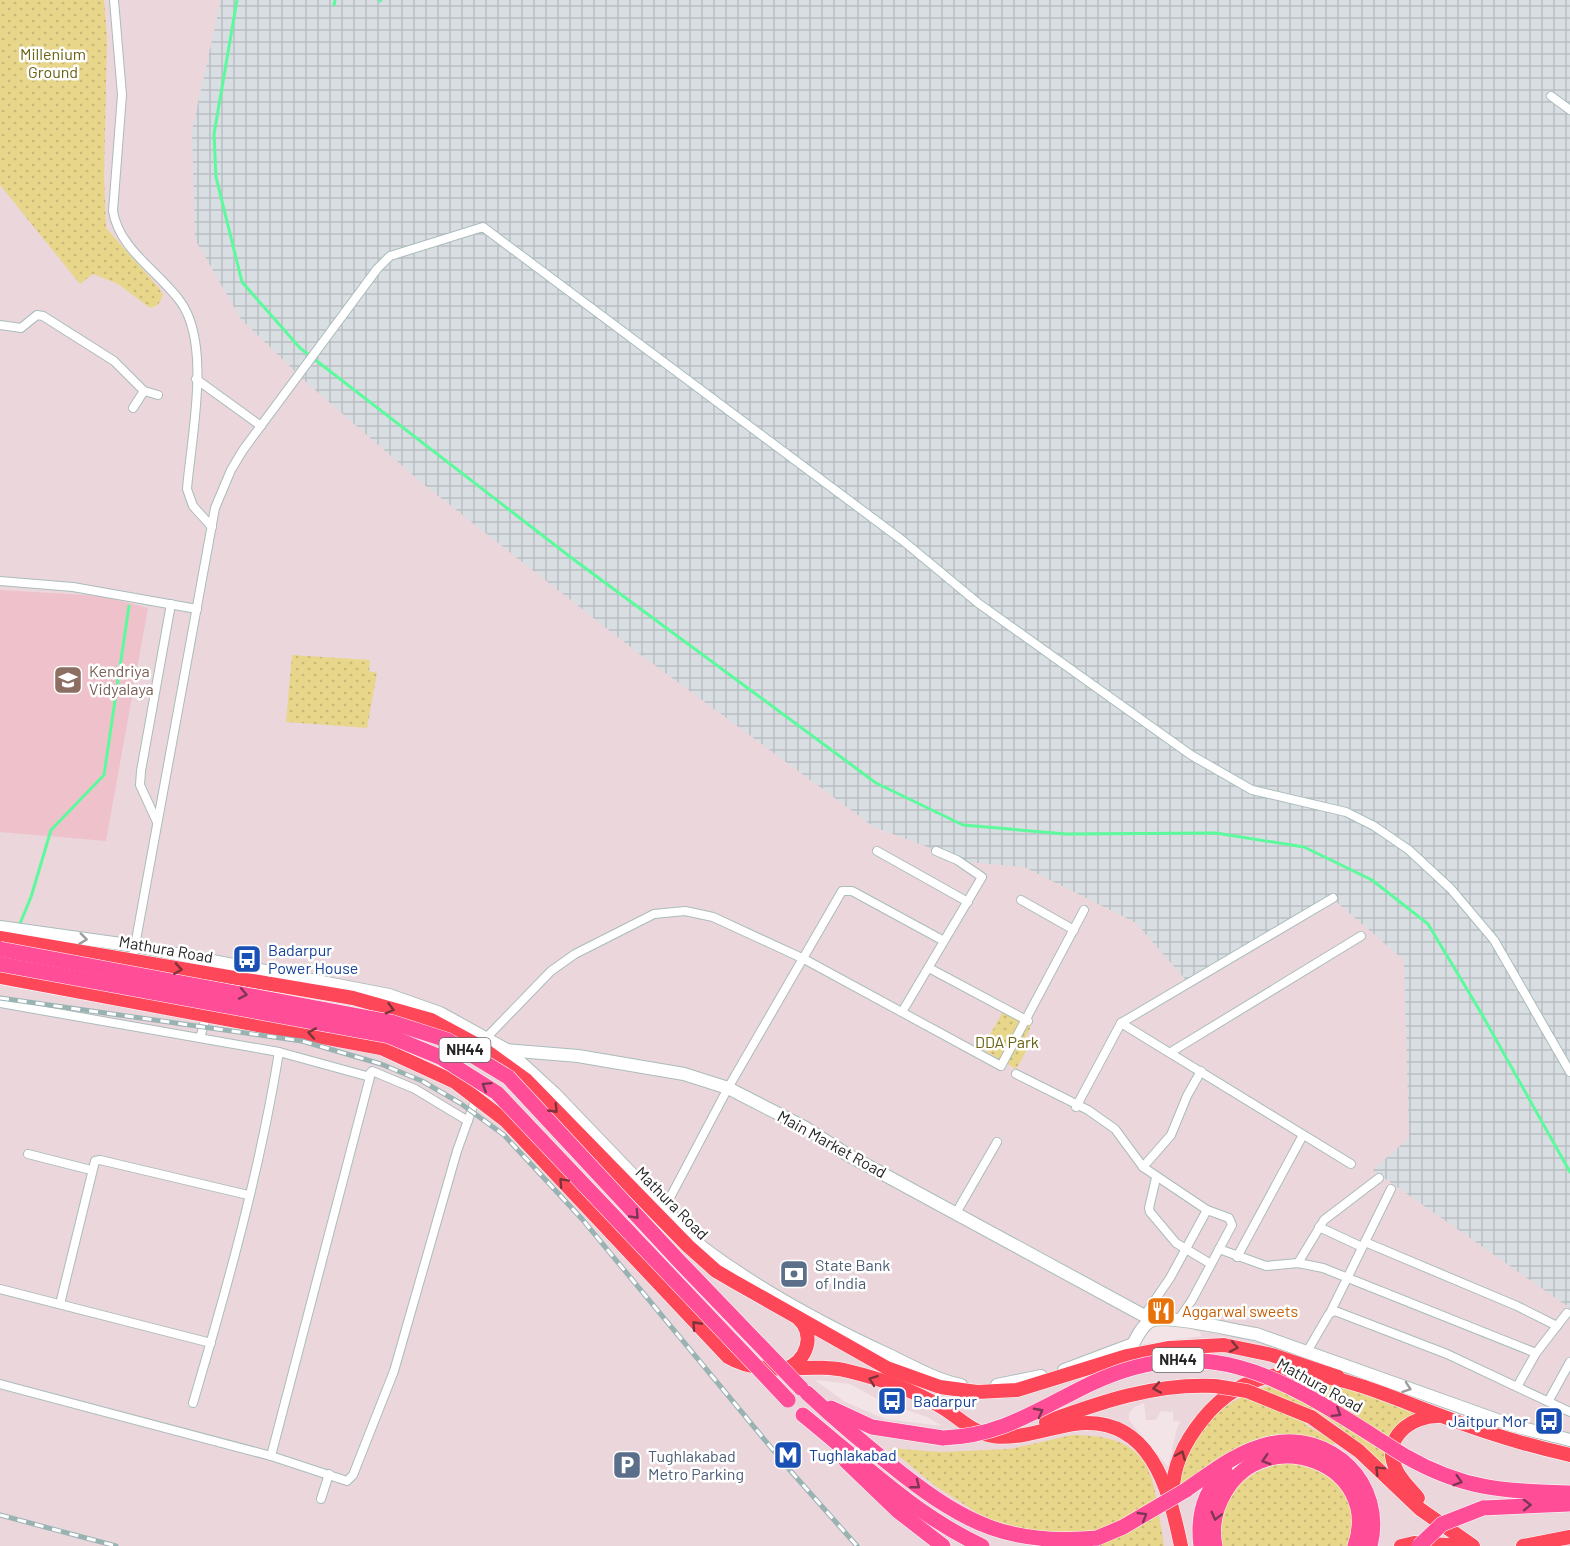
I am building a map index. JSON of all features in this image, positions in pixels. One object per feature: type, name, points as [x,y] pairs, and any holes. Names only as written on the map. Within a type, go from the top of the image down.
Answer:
[{"type":"highway","name":"Mathura Road","points":[[6,937],[391,1022],[458,1046],[508,1077],[678,1262],[807,1393],[839,1412],[872,1427],[919,1436],[955,1437],[1017,1423],[1092,1383],[1138,1366],[1172,1360],[1217,1362],[1252,1370],[1285,1384],[1445,1477],[1493,1490],[1570,1493]]},
{"type":"highway","name":"NH44","points":[[1,973],[389,1036],[440,1057],[497,1093],[868,1484],[943,1546]]},
{"type":"highway","points":[[807,1393],[837,1421],[952,1513],[983,1531],[1034,1545],[1080,1543],[1111,1533],[1248,1451],[1272,1443],[1298,1442],[1312,1444],[1339,1456],[1358,1474],[1370,1498],[1374,1520],[1370,1546]]},
{"type":"highway","points":[[803,1415],[907,1500],[982,1546]]},
{"type":"highway","points":[[1201,1546],[1199,1520],[1207,1494],[1223,1471],[1248,1451]]},
{"type":"highway","points":[[1215,1546],[1213,1527],[1216,1512],[1227,1488],[1236,1477],[1254,1464],[1286,1456],[1319,1463],[1345,1483],[1354,1497],[1360,1514],[1355,1546]]},
{"type":"highway","points":[[1419,1546],[1442,1524],[1483,1508],[1570,1504]]},
{"type":"main road","name":"Mathura Road","points":[[6,937],[132,962],[221,970],[353,998],[431,1020],[486,1043],[526,1080],[688,1246],[716,1271],[904,1376],[959,1391],[1017,1390],[1130,1350],[1224,1345],[1272,1355],[1338,1377]]},
{"type":"main road","points":[[75,990],[84,953]]},
{"type":"main road","points":[[207,1014],[221,970]]},
{"type":"main road","points":[[1,973],[75,990],[381,1048],[455,1082],[506,1121],[728,1357],[756,1369],[823,1368],[849,1371],[938,1404],[979,1432],[996,1436],[1089,1424],[1121,1432],[1140,1445],[1154,1461],[1167,1489],[1181,1546]]},
{"type":"main road","points":[[681,1309],[716,1271]]},
{"type":"main road","points":[[778,1370],[795,1364],[807,1347],[807,1330],[794,1314]]},
{"type":"main road","points":[[1174,1512],[1173,1494],[1178,1462],[1196,1427],[1213,1407],[1240,1389],[1264,1378],[1280,1374],[1338,1377],[1506,1438],[1570,1455]]},
{"type":"main road","points":[[1022,1433],[1047,1422],[1138,1392],[1178,1385],[1215,1386],[1254,1393],[1311,1417],[1354,1446],[1407,1498],[1473,1546]]},
{"type":"main road","points":[[1438,1522],[1398,1474],[1392,1459],[1394,1444],[1407,1425],[1421,1418],[1442,1416]]},
{"type":"main road","points":[[1523,1546],[1557,1541]]},
{"type":"main road","points":[[1401,1546],[1424,1543],[1464,1546]]},
{"type":"street","points":[[114,0],[122,95],[113,211],[115,226],[125,241],[181,302],[192,330],[196,378],[187,489],[193,506],[212,527]]},
{"type":"street","points":[[1551,96],[1570,110]]},
{"type":"street","points":[[132,962],[215,508],[231,470],[315,352],[390,256],[476,228],[490,230],[902,540],[978,603],[1191,755],[1252,790],[1346,812],[1374,826],[1409,850],[1451,890],[1494,940],[1570,1072]]},
{"type":"street","points":[[0,325],[21,328],[38,315],[43,316],[114,361],[144,391],[158,395]]},
{"type":"street","points":[[196,378],[261,426]]},
{"type":"street","points":[[133,408],[144,391]]},
{"type":"street","points":[[0,581],[73,587],[197,609]]},
{"type":"street","points":[[157,822],[140,785],[171,604]]},
{"type":"street","points":[[877,851],[968,902]]},
{"type":"street","points":[[902,1012],[968,902],[981,874],[936,851]]},
{"type":"street","points":[[664,1209],[728,1088],[804,959],[838,895],[847,890],[944,941]]},
{"type":"street","points":[[1076,1107],[1121,1023],[1333,898]]},
{"type":"street","points":[[1021,900],[1074,930]]},
{"type":"street","points":[[486,1043],[563,961],[654,914],[700,912],[804,959],[1001,1066],[1028,1021],[1084,910]]},
{"type":"street","points":[[6,937],[31,933],[135,946],[221,970]]},
{"type":"street","points":[[1171,1052],[1361,936]]},
{"type":"street","points":[[929,968],[1028,1021]]},
{"type":"street","points":[[0,1003],[279,1052],[368,1076],[371,1080],[272,1456]]},
{"type":"street","points":[[200,1038],[207,1014]]},
{"type":"street","points":[[1121,1023],[1351,1164]]},
{"type":"street","name":"Main Market Road","points":[[486,1043],[507,1050],[578,1056],[684,1074],[728,1088],[804,1127],[848,1155],[1105,1297],[1148,1318]]},
{"type":"street","points":[[507,1050],[555,1094],[702,1247],[749,1280],[856,1340],[951,1383],[971,1386],[1010,1384],[1130,1350],[1207,1210]]},
{"type":"street","points":[[193,1403],[211,1343],[248,1195],[279,1052]]},
{"type":"street","points":[[368,1076],[372,1071],[415,1089],[468,1121]]},
{"type":"street","points":[[1143,1167],[1171,1135],[1187,1096],[1201,1071]]},
{"type":"street","points":[[1016,1074],[1076,1107],[1088,1110],[1115,1129],[1143,1167],[1156,1178],[1207,1210],[1232,1222],[1179,1319]]},
{"type":"street","points":[[0,1384],[272,1456],[329,1474],[343,1481],[352,1475],[394,1371],[476,1098]]},
{"type":"street","points":[[1236,1257],[1303,1135]]},
{"type":"street","points":[[956,1213],[997,1142]]},
{"type":"street","points":[[28,1154],[92,1170]]},
{"type":"street","points":[[60,1304],[95,1161],[100,1160],[248,1195]]},
{"type":"street","points":[[1156,1178],[1149,1210],[1161,1227],[1186,1250],[1211,1264]]},
{"type":"street","points":[[1298,1263],[1319,1227],[1329,1215],[1379,1178]]},
{"type":"street","points":[[1308,1350],[1331,1311],[1391,1189]]},
{"type":"street","points":[[1319,1227],[1517,1306],[1557,1326]]},
{"type":"street","points":[[1219,1249],[1266,1266],[1298,1263],[1348,1277],[1536,1353]]},
{"type":"street","points":[[0,1289],[211,1343]]},
{"type":"street","points":[[1331,1311],[1408,1337],[1518,1385],[1570,1412]]},
{"type":"street","points":[[1518,1385],[1536,1353],[1567,1313]]},
{"type":"street","points":[[1148,1318],[1179,1319],[1215,1328],[1271,1337],[1514,1426],[1570,1441]]},
{"type":"street","points":[[1549,1400],[1570,1362]]},
{"type":"street","points":[[1506,1438],[1570,1441]]},
{"type":"street","points":[[321,1499],[329,1474]]},
{"type":"shaded area","points":[[221,0],[1570,0],[1570,1308],[1373,1170],[1409,1138],[1404,960],[1333,899],[1192,987],[1136,923],[1024,867],[968,862],[874,827],[633,649],[422,483],[306,382],[241,319],[195,239],[192,130]]},
{"type":"shaded area","name":"Kendriya Vidyalaya","points":[[0,590],[102,596],[148,608],[106,841],[0,832]]},
{"type":"shaded area","points":[[1155,1324],[1182,1326],[1200,1332],[1201,1336],[1139,1345],[1146,1331]]},
{"type":"shaded area","points":[[815,1380],[850,1384],[881,1401],[927,1417],[942,1426],[885,1419],[845,1402]]},
{"type":"shaded area","points":[[1144,1403],[1146,1420],[1156,1420],[1161,1411],[1173,1412],[1173,1421],[1181,1422],[1177,1428],[1168,1467],[1129,1420],[1129,1413],[1134,1407]]},
{"type":"green space","name":"Millenium Ground","points":[[0,0],[104,0],[107,38],[104,177],[106,228],[159,288],[163,295],[158,305],[150,308],[118,284],[93,274],[80,284],[0,185]]},
{"type":"green space","points":[[292,655],[370,660],[369,671],[377,673],[367,728],[286,722]]},
{"type":"green space","name":"DDA Park","points":[[1006,1006],[1033,1021],[1024,1042],[1029,1046],[1016,1069],[982,1049]]},
{"type":"green space","points":[[1299,1379],[1336,1384],[1416,1414],[1386,1448],[1385,1466],[1337,1425],[1313,1409],[1304,1424],[1335,1442],[1333,1445],[1310,1437],[1289,1434],[1270,1436],[1252,1441],[1234,1450],[1180,1486],[1185,1463],[1194,1442],[1205,1425],[1220,1411],[1236,1400],[1256,1391]]},
{"type":"green space","points":[[1072,1435],[1100,1437],[1120,1443],[1135,1452],[1145,1465],[1152,1481],[1164,1546],[1100,1546],[1097,1531],[1069,1538],[1007,1527],[979,1514],[934,1485],[889,1448],[940,1452],[1010,1449]]},
{"type":"green space","points":[[1289,1463],[1320,1472],[1342,1490],[1352,1514],[1347,1546],[1222,1546],[1219,1530],[1221,1514],[1226,1501],[1235,1489],[1260,1471]]},
{"type":"waterway","points":[[237,0],[214,134],[216,177],[242,282],[300,348],[573,559],[876,783],[963,825],[1066,834],[1216,833],[1304,847],[1372,880],[1428,924],[1480,1011],[1570,1172]]},
{"type":"waterway","points":[[334,5],[335,0]]},
{"type":"waterway","points":[[19,926],[31,897],[51,830],[104,775],[129,606]]},
{"type":"railway","points":[[0,998],[302,1041],[381,1064],[422,1081],[460,1103],[504,1135],[582,1219],[788,1468],[857,1546]]},
{"type":"railway","points":[[0,1515],[116,1546]]},
{"type":"place","name":"Kendriya Vidyalaya","points":[[68,680]]},
{"type":"place","name":"Badarpur Power House","points":[[247,959]]},
{"type":"place","name":"State Bank of India","points":[[794,1274]]},
{"type":"place","name":"Aggarwal sweets","points":[[1161,1311]]},
{"type":"place","name":"Badarpur","points":[[892,1401]]},
{"type":"place","name":"Jaitpur Mor","points":[[1549,1421]]},
{"type":"place","name":"Tughlakabad","points":[[788,1455]]},
{"type":"place","name":"Tughlakabad Metro Parking","points":[[627,1465]]}]
